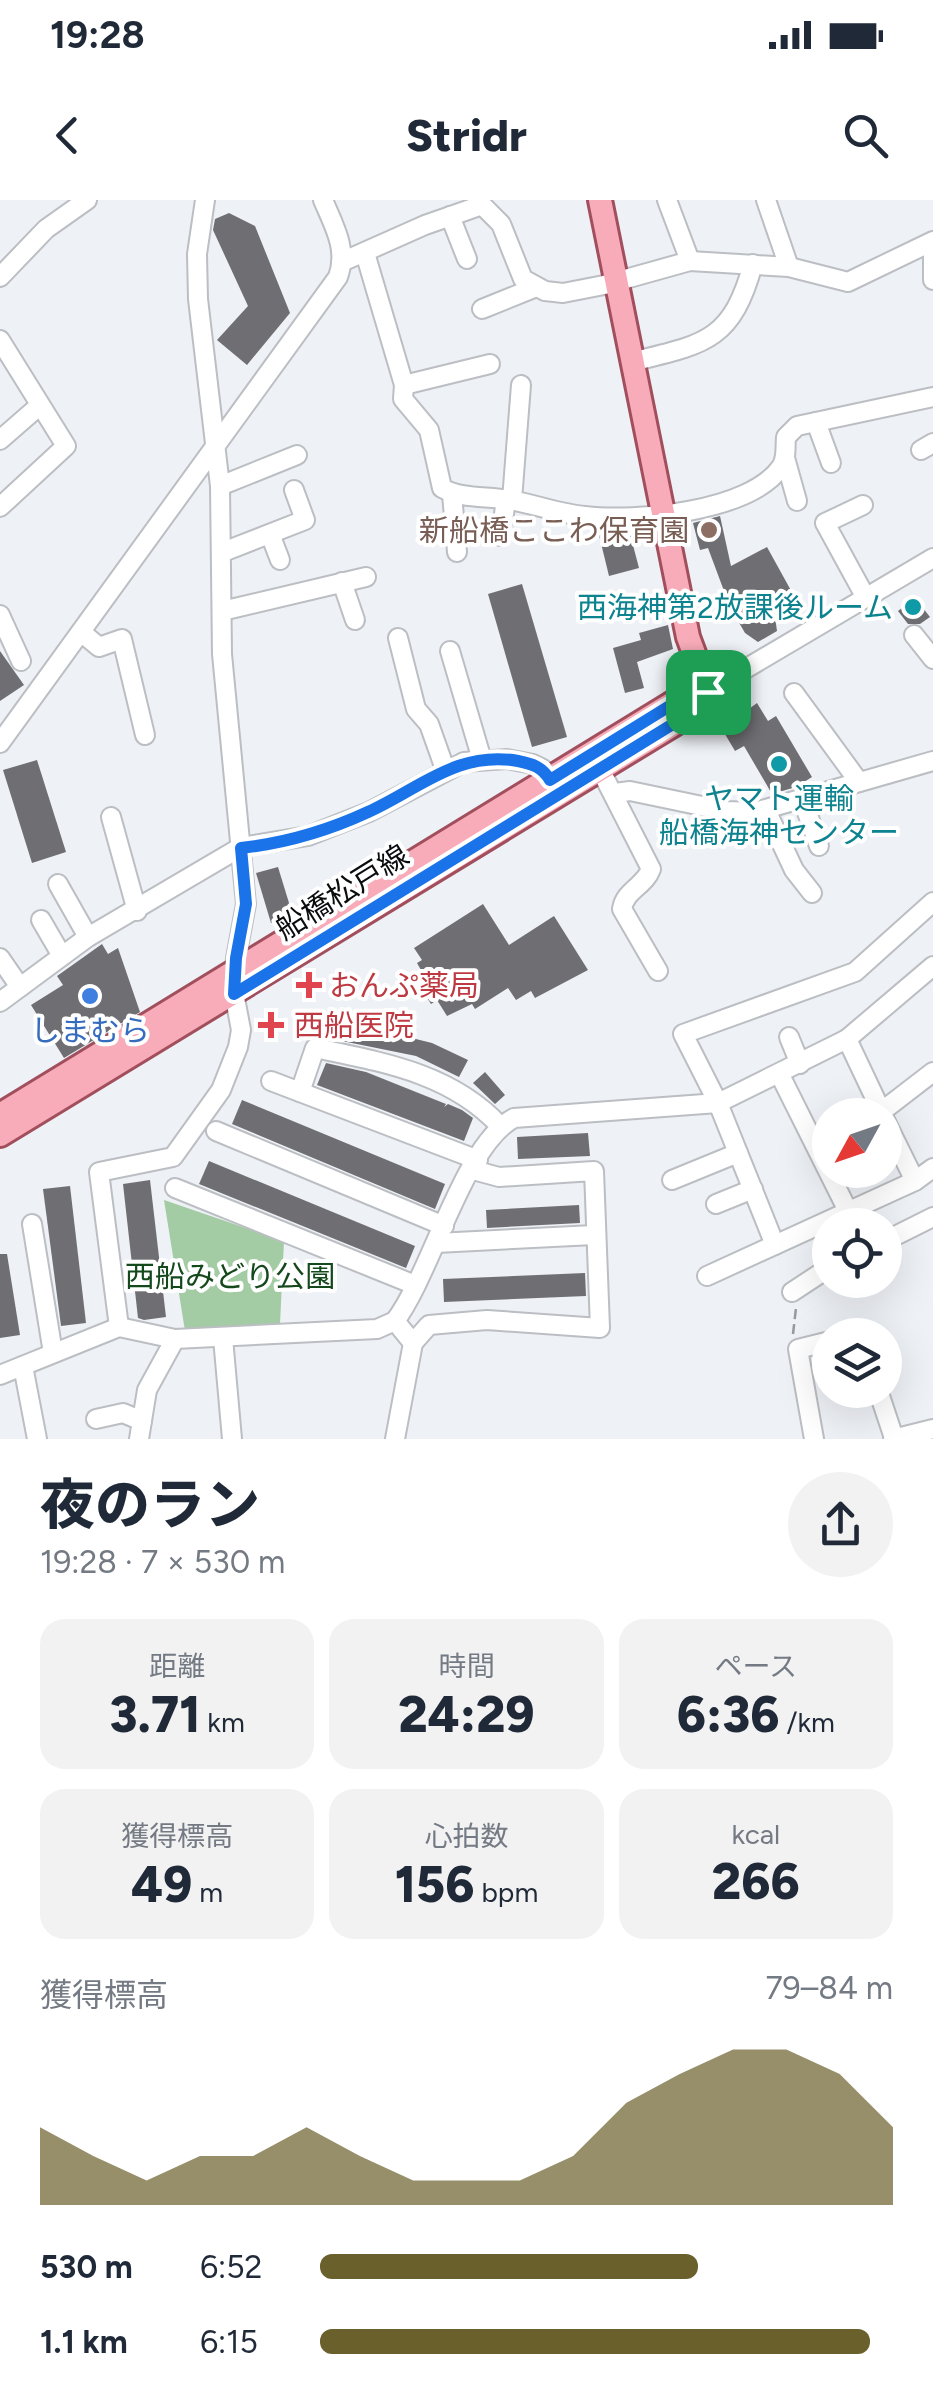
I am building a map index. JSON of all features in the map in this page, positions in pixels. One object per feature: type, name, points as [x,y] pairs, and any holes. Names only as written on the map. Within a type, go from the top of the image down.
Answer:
[{"type":"main road","points":[[600,200],[688,638],[708,692]]},
{"type":"main road","name":"船橋松戸線","points":[[0,1115],[234,984],[600,770],[686,716],[708,692]]},
{"type":"main road","name":"船橋松戸線","points":[[0,1135],[550,780],[676,702],[708,692]]},
{"type":"street","points":[[119,1327],[99,1172],[172,1156],[221,1090],[241,1030],[234,984],[246,904],[222,654],[220,486],[198,299],[197,254],[205,200]]},
{"type":"street","points":[[0,742],[338,277],[344,261],[340,240],[323,200]]},
{"type":"street","points":[[667,200],[690,261]]},
{"type":"street","points":[[766,200],[789,267]]},
{"type":"street","points":[[0,277],[46,229],[81,202]]},
{"type":"street","points":[[344,261],[480,203],[501,224],[523,279],[534,288],[563,293],[690,261],[789,267],[848,282],[933,242]]},
{"type":"street","points":[[450,216],[468,259]]},
{"type":"street","points":[[365,253],[404,385],[403,399],[408,410],[429,430],[442,488],[452,494],[509,500],[585,516],[666,516],[718,504],[752,489],[780,470],[786,437],[797,426],[933,397]]},
{"type":"street","points":[[933,254],[933,280]]},
{"type":"street","points":[[635,362],[700,345],[721,332],[735,314],[753,264]]},
{"type":"street","points":[[482,309],[534,288]]},
{"type":"street","points":[[0,340],[66,446],[0,506]]},
{"type":"street","points":[[404,385],[490,364]]},
{"type":"street","points":[[501,536],[522,385]]},
{"type":"street","points":[[0,440],[39,406]]},
{"type":"street","points":[[816,422],[831,463]]},
{"type":"street","points":[[220,486],[297,455]]},
{"type":"street","points":[[785,458],[798,500]]},
{"type":"street","points":[[223,552],[304,520],[294,490]]},
{"type":"street","points":[[452,494],[457,552]]},
{"type":"street","points":[[863,505],[825,523],[866,598]]},
{"type":"street","points":[[270,534],[280,560]]},
{"type":"street","points":[[708,692],[933,558]]},
{"type":"street","points":[[222,611],[366,576]]},
{"type":"street","points":[[342,582],[355,620]]},
{"type":"street","points":[[0,615],[20,661]]},
{"type":"street","points":[[82,632],[99,647],[122,639],[145,735]]},
{"type":"street","points":[[914,634],[933,660]]},
{"type":"street","points":[[398,638],[416,708],[429,724],[446,769]]},
{"type":"street","points":[[450,651],[482,760]]},
{"type":"street","points":[[794,693],[859,782]]},
{"type":"street","points":[[0,1002],[88,937],[241,848],[308,836],[368,812],[446,769],[482,760],[532,764],[550,780]]},
{"type":"street","points":[[615,793],[630,791],[726,811],[766,810],[933,761]]},
{"type":"street","points":[[600,770],[651,869],[648,877],[627,894],[622,909],[658,971]]},
{"type":"street","points":[[803,801],[819,846]]},
{"type":"street","points":[[766,810],[794,870],[812,893]]},
{"type":"street","points":[[111,817],[137,911]]},
{"type":"street","points":[[58,884],[88,937]]},
{"type":"street","points":[[775,1244],[718,1103],[682,1034],[855,972],[933,902]]},
{"type":"street","points":[[42,920],[62,956]]},
{"type":"street","points":[[0,958],[20,987]]},
{"type":"street","points":[[0,1375],[119,1327],[175,1339],[377,1329],[395,1321],[475,1165],[500,1126],[514,1118],[718,1103],[780,1075],[846,1038],[933,966]]},
{"type":"street","points":[[788,1038],[800,1064]]},
{"type":"street","points":[[846,1038],[874,1098]]},
{"type":"street","points":[[300,1092],[315,1048],[414,1069],[481,1106],[500,1126]]},
{"type":"street","points":[[902,1099],[933,1072]]},
{"type":"street","points":[[780,1075],[846,1208]]},
{"type":"street","points":[[271,1081],[499,1178],[594,1171],[600,1328],[487,1320],[430,1325],[413,1343],[396,1439]]},
{"type":"street","points":[[216,1131],[440,1235],[594,1235]]},
{"type":"street","points":[[672,1180],[738,1153]]},
{"type":"street","points":[[902,1155],[915,1181]]},
{"type":"street","points":[[855,1208],[915,1181],[933,1168]]},
{"type":"street","points":[[175,1188],[415,1285]]},
{"type":"street","points":[[716,1204],[753,1189]]},
{"type":"street","points":[[902,1233],[933,1218]]},
{"type":"street","points":[[32,1224],[53,1353]]},
{"type":"street","points":[[707,1276],[812,1227]]},
{"type":"street","points":[[792,1292],[812,1279]]},
{"type":"street","points":[[395,1321],[413,1343]]},
{"type":"street","points":[[224,1338],[232,1439]]},
{"type":"street","points":[[141,1430],[147,1390],[175,1339]]},
{"type":"street","points":[[812,1346],[798,1349],[814,1439]]},
{"type":"street","points":[[23,1366],[37,1439]]},
{"type":"street","points":[[884,1408],[894,1439],[933,1429]]},
{"type":"street","points":[[96,1419],[124,1413],[141,1430]]},
{"type":"green space","name":"西船みどり公園","points":[[164,1200],[284,1241],[280,1324],[185,1331]]},
{"type":"building","points":[[229,213],[255,226],[290,313],[247,365],[217,340],[248,306],[213,230],[215,219]]},
{"type":"building","points":[[720,516],[731,566],[767,547],[799,605],[775,617],[777,631],[758,642],[745,633],[730,607],[708,548],[700,550],[693,523]]},
{"type":"building","points":[[629,530],[639,568],[609,576],[599,535]]},
{"type":"building","points":[[522,584],[567,737],[532,747],[488,594]]},
{"type":"building","name":"西海神第2放課後ルーム","points":[[915,598],[930,617],[920,624],[908,624],[898,611]]},
{"type":"building","points":[[668,625],[673,649],[637,662],[644,688],[625,693],[613,648],[641,640],[639,633]]},
{"type":"building","points":[[0,651],[24,685],[0,701]]},
{"type":"building","name":"ヤマト運輸 船橋海神センター","points":[[757,703],[768,721],[776,716],[812,777],[796,787],[772,794],[744,746],[735,751],[722,729]]},
{"type":"building","points":[[37,760],[66,852],[32,863],[3,770]]},
{"type":"building","points":[[278,867],[293,916],[271,923],[256,873]]},
{"type":"building","points":[[483,904],[509,945],[554,916],[588,970],[535,998],[531,991],[516,1000],[508,988],[475,1009],[472,1004],[447,1016],[437,1000],[431,1004],[413,975],[421,970],[417,963],[422,960],[414,948]]},
{"type":"building","points":[[102,944],[108,954],[118,948],[140,1012],[64,1058],[31,1005],[63,985],[57,976]]},
{"type":"building","points":[[347,1022],[432,1043],[468,1060],[459,1077],[416,1056],[342,1041]]},
{"type":"building","points":[[326,1063],[366,1072],[446,1104],[444,1107],[448,1104],[462,1110],[473,1118],[464,1141],[317,1085]]},
{"type":"building","points":[[485,1072],[505,1095],[495,1104],[473,1083]]},
{"type":"building","points":[[242,1100],[445,1184],[435,1209],[232,1124]]},
{"type":"building","points":[[588,1133],[590,1156],[518,1159],[517,1137]]},
{"type":"building","points":[[209,1161],[415,1246],[406,1268],[199,1184]]},
{"type":"building","points":[[150,1180],[166,1317],[144,1320],[138,1318],[123,1184]]},
{"type":"building","points":[[70,1186],[86,1323],[61,1326],[43,1189]]},
{"type":"building","points":[[579,1205],[580,1223],[487,1228],[486,1210]]},
{"type":"building","points":[[0,1254],[7,1254],[20,1335],[0,1338]]},
{"type":"building","points":[[585,1273],[586,1296],[444,1302],[443,1279]]},
{"type":"place","name":"新船橋ここわ保育園","points":[[709,530]]},
{"type":"place","name":"西海神第2放課後ルーム","points":[[913,607]]},
{"type":"place","name":"ヤマト運輸 船橋海神センター","points":[[779,764]]},
{"type":"place","name":"おんぷ薬局","points":[[309,985]]},
{"type":"place","name":"しまむら","points":[[90,996]]},
{"type":"place","name":"西船医院","points":[[271,1025]]},
{"type":"route","points":[[708,692],[686,716],[234,994],[246,904],[241,848],[308,836],[368,812],[464,762],[506,759],[532,764],[550,780],[676,702],[708,692]]}]
